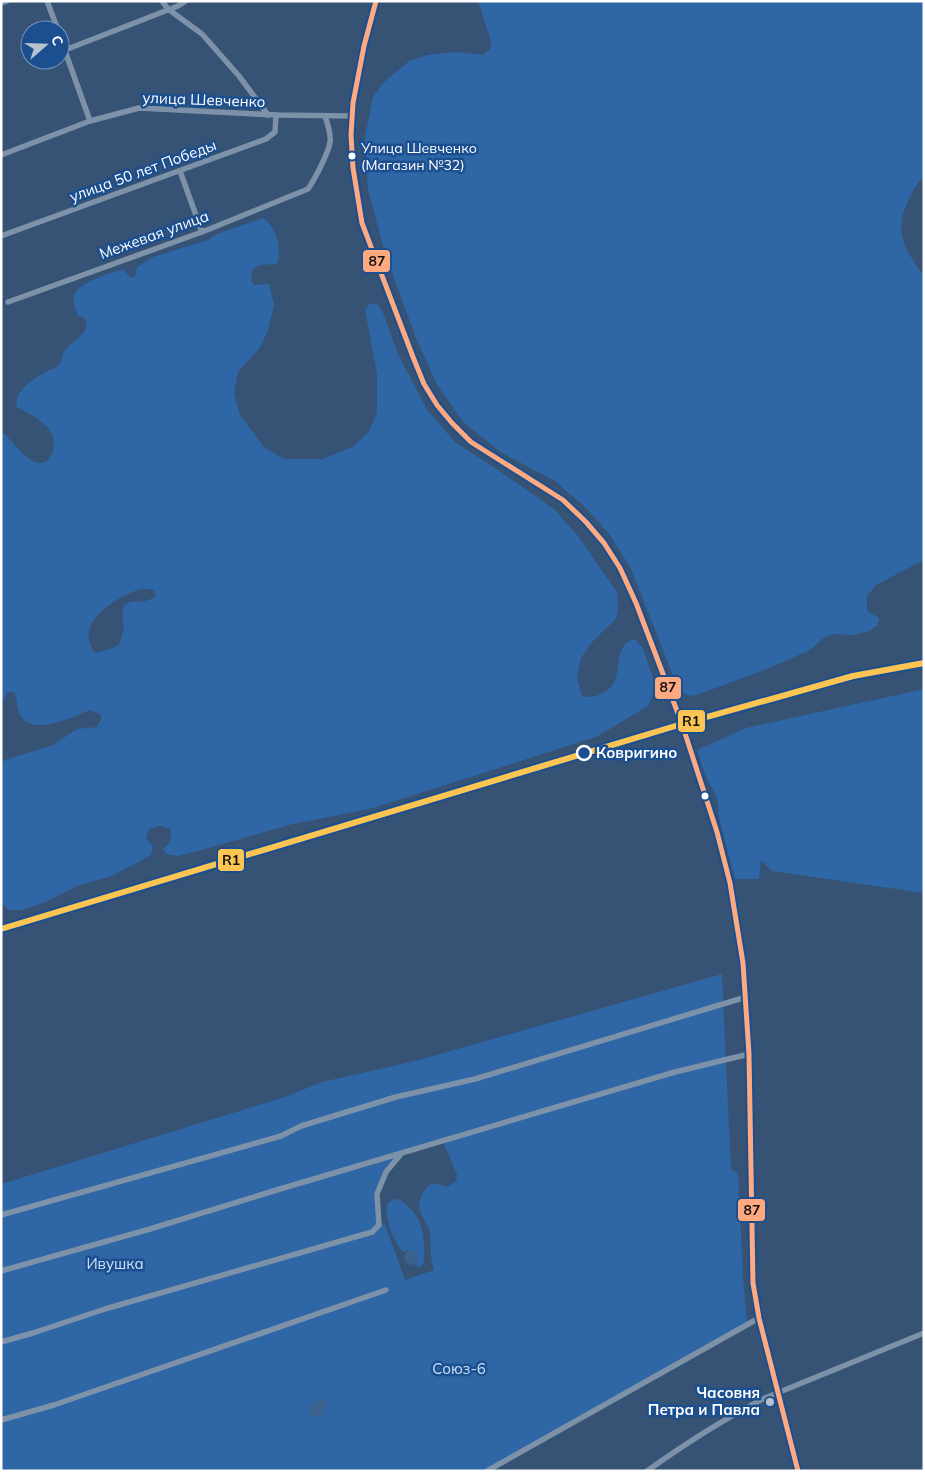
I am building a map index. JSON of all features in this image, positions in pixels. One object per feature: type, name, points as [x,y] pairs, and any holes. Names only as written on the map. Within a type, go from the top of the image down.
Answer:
[{"type":"street","points":[[1,4],[7,1]]},
{"type":"street","points":[[47,1],[54,20]]},
{"type":"street","points":[[162,1],[168,9],[202,34],[239,76],[268,115]]},
{"type":"street","points":[[70,48],[178,6],[186,1]]},
{"type":"street","points":[[376,1],[364,46],[353,103],[353,168],[362,223],[424,384],[437,405],[471,442],[563,500],[604,543],[620,568],[628,586],[682,724],[717,832],[730,883],[743,963],[746,997],[749,1054],[752,1274],[755,1299],[798,1471]]},
{"type":"street","points":[[70,64],[90,121]]},
{"type":"street","name":"улица Шевченко","points":[[1,154],[90,121],[139,108],[268,115],[352,116]]},
{"type":"street","name":"улица 50 лет Победы","points":[[1,236],[266,139],[275,132],[276,115]]},
{"type":"street","name":"Межевая улица","points":[[8,302],[202,232],[308,189],[328,153],[331,141],[331,133],[325,116]]},
{"type":"street","points":[[180,171],[202,232]]},
{"type":"street","points":[[1,1215],[281,1136],[301,1126],[386,1100],[475,1079],[746,997]]},
{"type":"street","points":[[1,1271],[150,1229],[666,1075],[749,1054]]},
{"type":"street","points":[[1,1342],[105,1309],[372,1232],[379,1225],[377,1194],[386,1172],[402,1153]]},
{"type":"street","points":[[1,1420],[54,1405],[386,1290]]},
{"type":"street","points":[[487,1471],[760,1318]]},
{"type":"street","points":[[647,1471],[685,1443],[742,1410],[778,1392],[924,1334]]},
{"type":"green space","points":[[478,1],[924,1],[924,177],[914,190],[904,211],[902,231],[907,249],[924,277],[924,560],[876,585],[867,596],[867,611],[879,618],[878,625],[867,632],[852,635],[834,634],[822,639],[810,650],[767,669],[694,696],[679,691],[631,569],[610,535],[586,508],[555,481],[502,453],[464,423],[437,385],[416,338],[386,256],[368,190],[365,136],[373,97],[384,82],[409,61],[427,55],[456,52],[483,55],[490,49],[491,41]]},
{"type":"green space","points":[[263,218],[272,227],[277,237],[279,260],[276,264],[259,265],[252,271],[251,280],[254,285],[269,284],[274,304],[268,331],[259,349],[238,372],[234,394],[240,415],[264,447],[284,459],[323,459],[352,447],[368,433],[377,413],[377,374],[365,310],[369,304],[377,303],[382,310],[398,354],[427,410],[455,442],[554,509],[578,536],[617,592],[618,607],[616,619],[593,641],[581,658],[577,678],[582,696],[594,696],[609,689],[617,673],[622,649],[627,643],[635,639],[643,648],[656,687],[648,706],[596,737],[373,808],[289,825],[178,856],[166,854],[163,849],[170,842],[171,829],[160,826],[149,829],[146,839],[153,846],[151,855],[112,876],[77,886],[46,902],[22,910],[9,910],[1,903],[1,763],[5,760],[53,745],[77,729],[97,727],[101,719],[100,714],[90,710],[53,723],[34,724],[26,721],[20,715],[14,692],[8,692],[1,705],[1,433],[5,434],[22,453],[33,461],[45,462],[52,455],[54,443],[51,432],[41,421],[17,407],[17,402],[24,387],[45,372],[58,366],[64,352],[86,328],[85,318],[78,316],[74,304],[74,296],[78,289],[98,278],[119,271],[124,270],[131,278],[135,276],[137,267],[153,257],[208,240],[217,234]],"holes":[[[141,589],[151,589],[155,592],[155,597],[146,601],[132,602],[124,605],[122,616],[124,627],[120,643],[113,648],[95,653],[89,642],[89,631],[93,621],[100,612],[131,593]]]},
{"type":"green space","points":[[924,689],[924,893],[772,871],[761,860],[759,879],[735,879],[718,814],[717,798],[706,776],[697,750],[746,728]]},
{"type":"green space","points":[[722,974],[731,1170],[738,1173],[747,1321],[741,1329],[487,1471],[1,1471],[1,1184],[285,1097],[322,1082],[415,1061]],"holes":[[[443,1141],[457,1175],[456,1181],[447,1187],[432,1184],[423,1193],[419,1207],[430,1232],[434,1270],[405,1280],[385,1224],[380,1225],[377,1194],[386,1172],[402,1153]]]},
{"type":"green space","points":[[399,1199],[413,1212],[421,1226],[424,1242],[424,1261],[422,1266],[419,1267],[415,1264],[418,1261],[408,1250],[404,1252],[400,1249],[390,1229],[387,1214],[388,1203]]},
{"type":"shaded area","points":[[408,1251],[414,1251],[418,1258],[414,1265],[408,1265],[404,1261],[404,1255]]},
{"type":"shaded area","points":[[324,1399],[327,1406],[324,1408],[326,1413],[312,1417],[308,1406]]},
{"type":"transit line","name":"87","points":[[376,1],[364,46],[353,103],[351,135],[353,168],[362,223],[424,384],[437,405],[471,442],[563,500],[604,543],[620,568],[636,603],[682,724],[717,832],[730,883],[743,963],[749,1054],[753,1283],[759,1318],[798,1471]]},
{"type":"transit line","name":"R1","points":[[1,929],[682,724],[853,676],[924,663]]},
{"type":"place","name":"Улица Шевченко (Магазин №32)","points":[[352,156]]},
{"type":"place","name":"Ковригино","points":[[584,753]]},
{"type":"place","name":"Часовня Петра и Павла","points":[[770,1402]]},
{"type":"park label","name":"Ивушка","points":[[115,1264]]},
{"type":"park label","name":"Союз-6","points":[[459,1369]]}]
